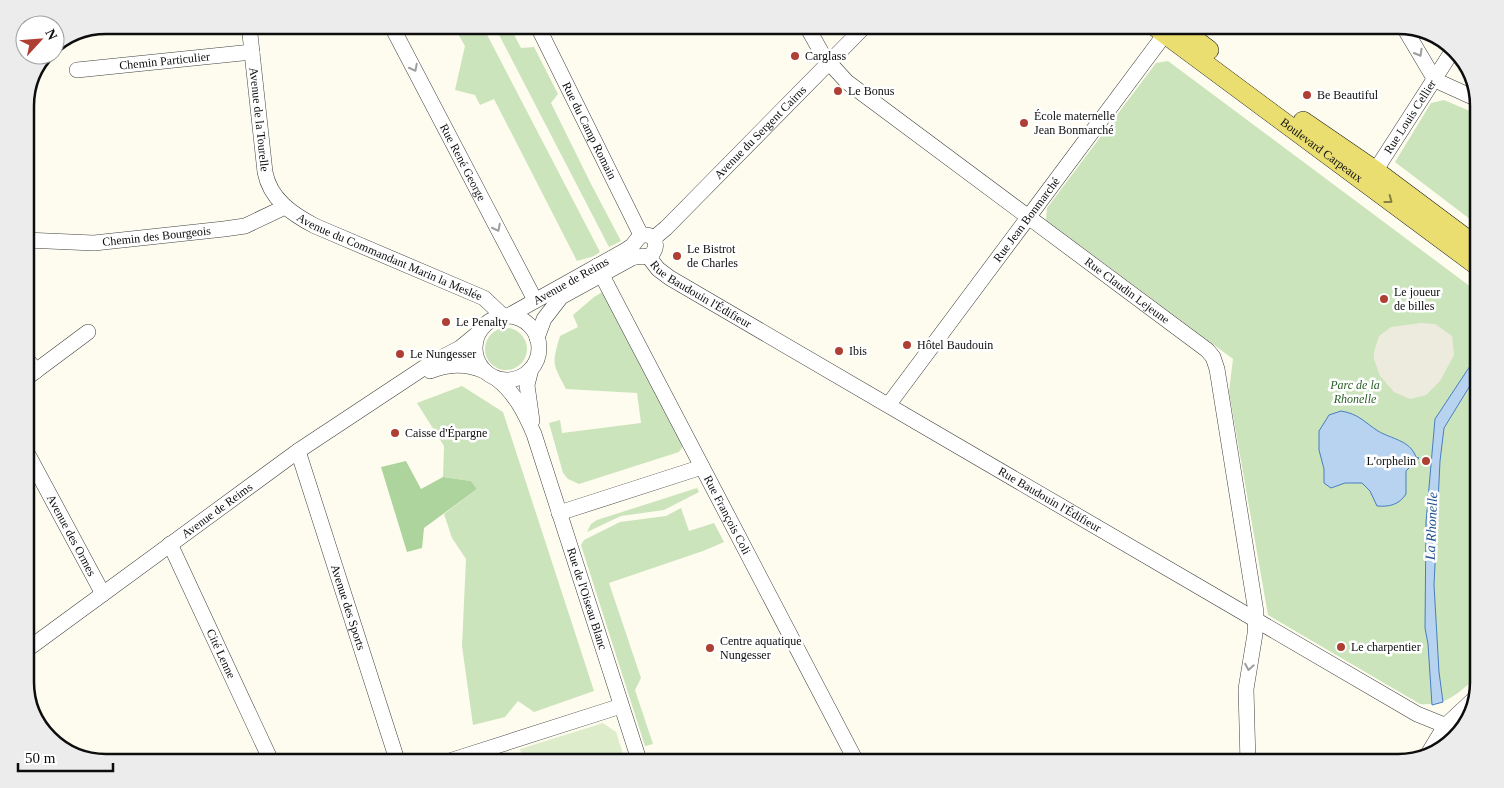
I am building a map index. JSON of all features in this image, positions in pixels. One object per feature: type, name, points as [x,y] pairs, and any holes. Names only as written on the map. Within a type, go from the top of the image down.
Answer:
[{"type":"main road","name":"Boulevard Carpeaux","points":[[1175,34],[1302,120],[1470,260]]},
{"type":"main road","name":"Boulevard Carpeaux","points":[[1371,177],[1470,242]]},
{"type":"street","name":"Avenue de la Tourelle","points":[[250,34],[266,178],[272,190],[285,207]]},
{"type":"street","name":"Rue René George","points":[[397,34],[535,300]]},
{"type":"street","name":"Rue du Camp Romain","points":[[541,34],[644,246]]},
{"type":"street","name":"Rue Claudin Lejeune","points":[[811,34],[829,64],[847,82],[1207,350],[1213,357],[1256,619],[1246,689],[1248,754]]},
{"type":"street","name":"Avenue du Sergent Cairns","points":[[644,246],[666,228],[857,34]]},
{"type":"street","name":"Rue Jean Bonmarché","points":[[889,404],[1160,34]]},
{"type":"street","points":[[1408,35],[1435,80],[1469,96]]},
{"type":"street","name":"Chemin Particulier","points":[[77,70],[252,52]]},
{"type":"street","name":"Rue Louis Cellier","points":[[1371,177],[1450,56]]},
{"type":"street","name":"Chemin des Bourgeois","points":[[34,240],[94,242],[224,229],[245,226],[285,207]]},
{"type":"street","name":"Avenue du Commandant Marin la Meslée","points":[[285,207],[299,218],[315,226],[484,298],[499,315]]},
{"type":"street","name":"Avenue de Reims","points":[[412,377],[452,365],[470,366],[490,375],[514,379],[524,375],[531,369],[538,356],[537,338],[544,319],[558,300],[626,250],[644,246]]},
{"type":"street","name":"Rue Baudouin l'Édifieur","points":[[644,246],[658,269],[670,278],[889,404],[1417,714],[1452,728]]},
{"type":"street","name":"Avenue de Reims","points":[[34,644],[298,451],[432,363],[460,348],[478,334],[482,327],[499,315],[599,270]]},
{"type":"street","name":"Rue François Coli","points":[[599,270],[852,754]]},
{"type":"street","points":[[499,315],[518,318],[528,324],[537,338]]},
{"type":"street","points":[[34,372],[88,332]]},
{"type":"street","points":[[478,334],[474,345],[475,356],[490,375]]},
{"type":"street","name":"Rue de l'Oiseau Blanc","points":[[531,369],[527,388],[534,434],[637,754]]},
{"type":"street","name":"Rue de l'Oiseau Blanc","points":[[490,375],[516,398],[534,434]]},
{"type":"street","name":"Avenue des Sports","points":[[298,451],[395,754]]},
{"type":"street","name":"Avenue des Ormes","points":[[34,466],[103,594]]},
{"type":"street","points":[[559,513],[702,467]]},
{"type":"street","name":"Cité Lenne","points":[[170,544],[268,754]]},
{"type":"street","points":[[471,754],[621,706]]},
{"type":"street","points":[[1442,739],[1463,713]]},
{"type":"green space","points":[[458,34],[487,34],[600,252],[594,256],[577,261],[494,99],[480,105],[475,95],[455,90],[465,46]]},
{"type":"green space","points":[[499,34],[514,34],[521,48],[534,47],[558,94],[551,103],[621,241],[609,247]]},
{"type":"green space","name":"Parc de la Rhonelle","points":[[1168,61],[1470,286],[1470,683],[1446,700],[1438,703],[1420,704],[1268,615],[1229,392],[1233,359],[1046,220],[1047,208],[1156,63]]},
{"type":"green space","points":[[1444,100],[1470,111],[1470,219],[1395,162],[1431,103]]},
{"type":"green space","points":[[604,291],[683,446],[679,452],[579,484],[568,479],[563,473],[549,423],[560,420],[562,433],[641,423],[637,393],[566,389],[556,368],[555,358],[560,336],[578,327],[573,315]]},
{"type":"green space","points":[[506,328],[521,334],[527,349],[521,364],[506,370],[491,364],[485,349],[491,334]]},
{"type":"green space","points":[[462,386],[503,412],[594,691],[534,712],[518,701],[505,717],[473,725],[462,646],[466,559],[452,538],[444,514],[477,489],[471,481],[443,477],[444,446],[417,403]]},
{"type":"green space","points":[[406,461],[421,489],[443,477],[471,481],[477,489],[424,528],[422,548],[407,552],[381,467]]},
{"type":"green space","points":[[697,488],[699,492],[664,510],[621,516],[587,532],[591,524],[597,520]]},
{"type":"green space","points":[[681,508],[689,531],[714,523],[724,542],[609,583],[641,678],[635,690],[653,744],[645,746],[581,545],[584,540],[620,522],[666,516]]},
{"type":"green space","points":[[603,723],[616,732],[623,754],[521,754],[520,749]]},
{"type":"shaded area","points":[[1421,323],[1435,324],[1452,336],[1454,355],[1440,381],[1426,395],[1410,399],[1394,392],[1380,376],[1374,359],[1374,352],[1379,336],[1391,327]]},
{"type":"water","name":"La Rhonelle","points":[[1470,366],[1470,386],[1444,428],[1440,461],[1434,585],[1439,672],[1443,702],[1432,705],[1428,644],[1425,628],[1426,522],[1435,419]]},
{"type":"water","points":[[1341,411],[1357,416],[1378,431],[1405,443],[1416,457],[1419,458],[1406,471],[1406,494],[1397,503],[1390,506],[1377,506],[1370,491],[1362,483],[1345,483],[1331,488],[1324,483],[1324,469],[1319,450],[1319,431],[1329,415]]},
{"type":"place","name":"Carglass","points":[[795,56]]},
{"type":"place","name":"Le Bonus","points":[[838,91]]},
{"type":"place","name":"Be Beautiful","points":[[1307,95]]},
{"type":"place","name":"École maternelle Jean Bonmarché","points":[[1024,123]]},
{"type":"place","name":"Le Bistrot de Charles","points":[[677,256]]},
{"type":"place","name":"Le joueur de billes","points":[[1384,299]]},
{"type":"place","name":"Le Penalty","points":[[446,322]]},
{"type":"place","name":"Hôtel Baudouin","points":[[907,345]]},
{"type":"place","name":"Ibis","points":[[839,351]]},
{"type":"place","name":"Le Nungesser","points":[[400,354]]},
{"type":"place","name":"Caisse d'Épargne","points":[[395,433]]},
{"type":"place","name":"L'orphelin","points":[[1426,461]]},
{"type":"place","name":"Le charpentier","points":[[1341,647]]},
{"type":"place","name":"Centre aquatique Nungesser","points":[[710,648]]}]
